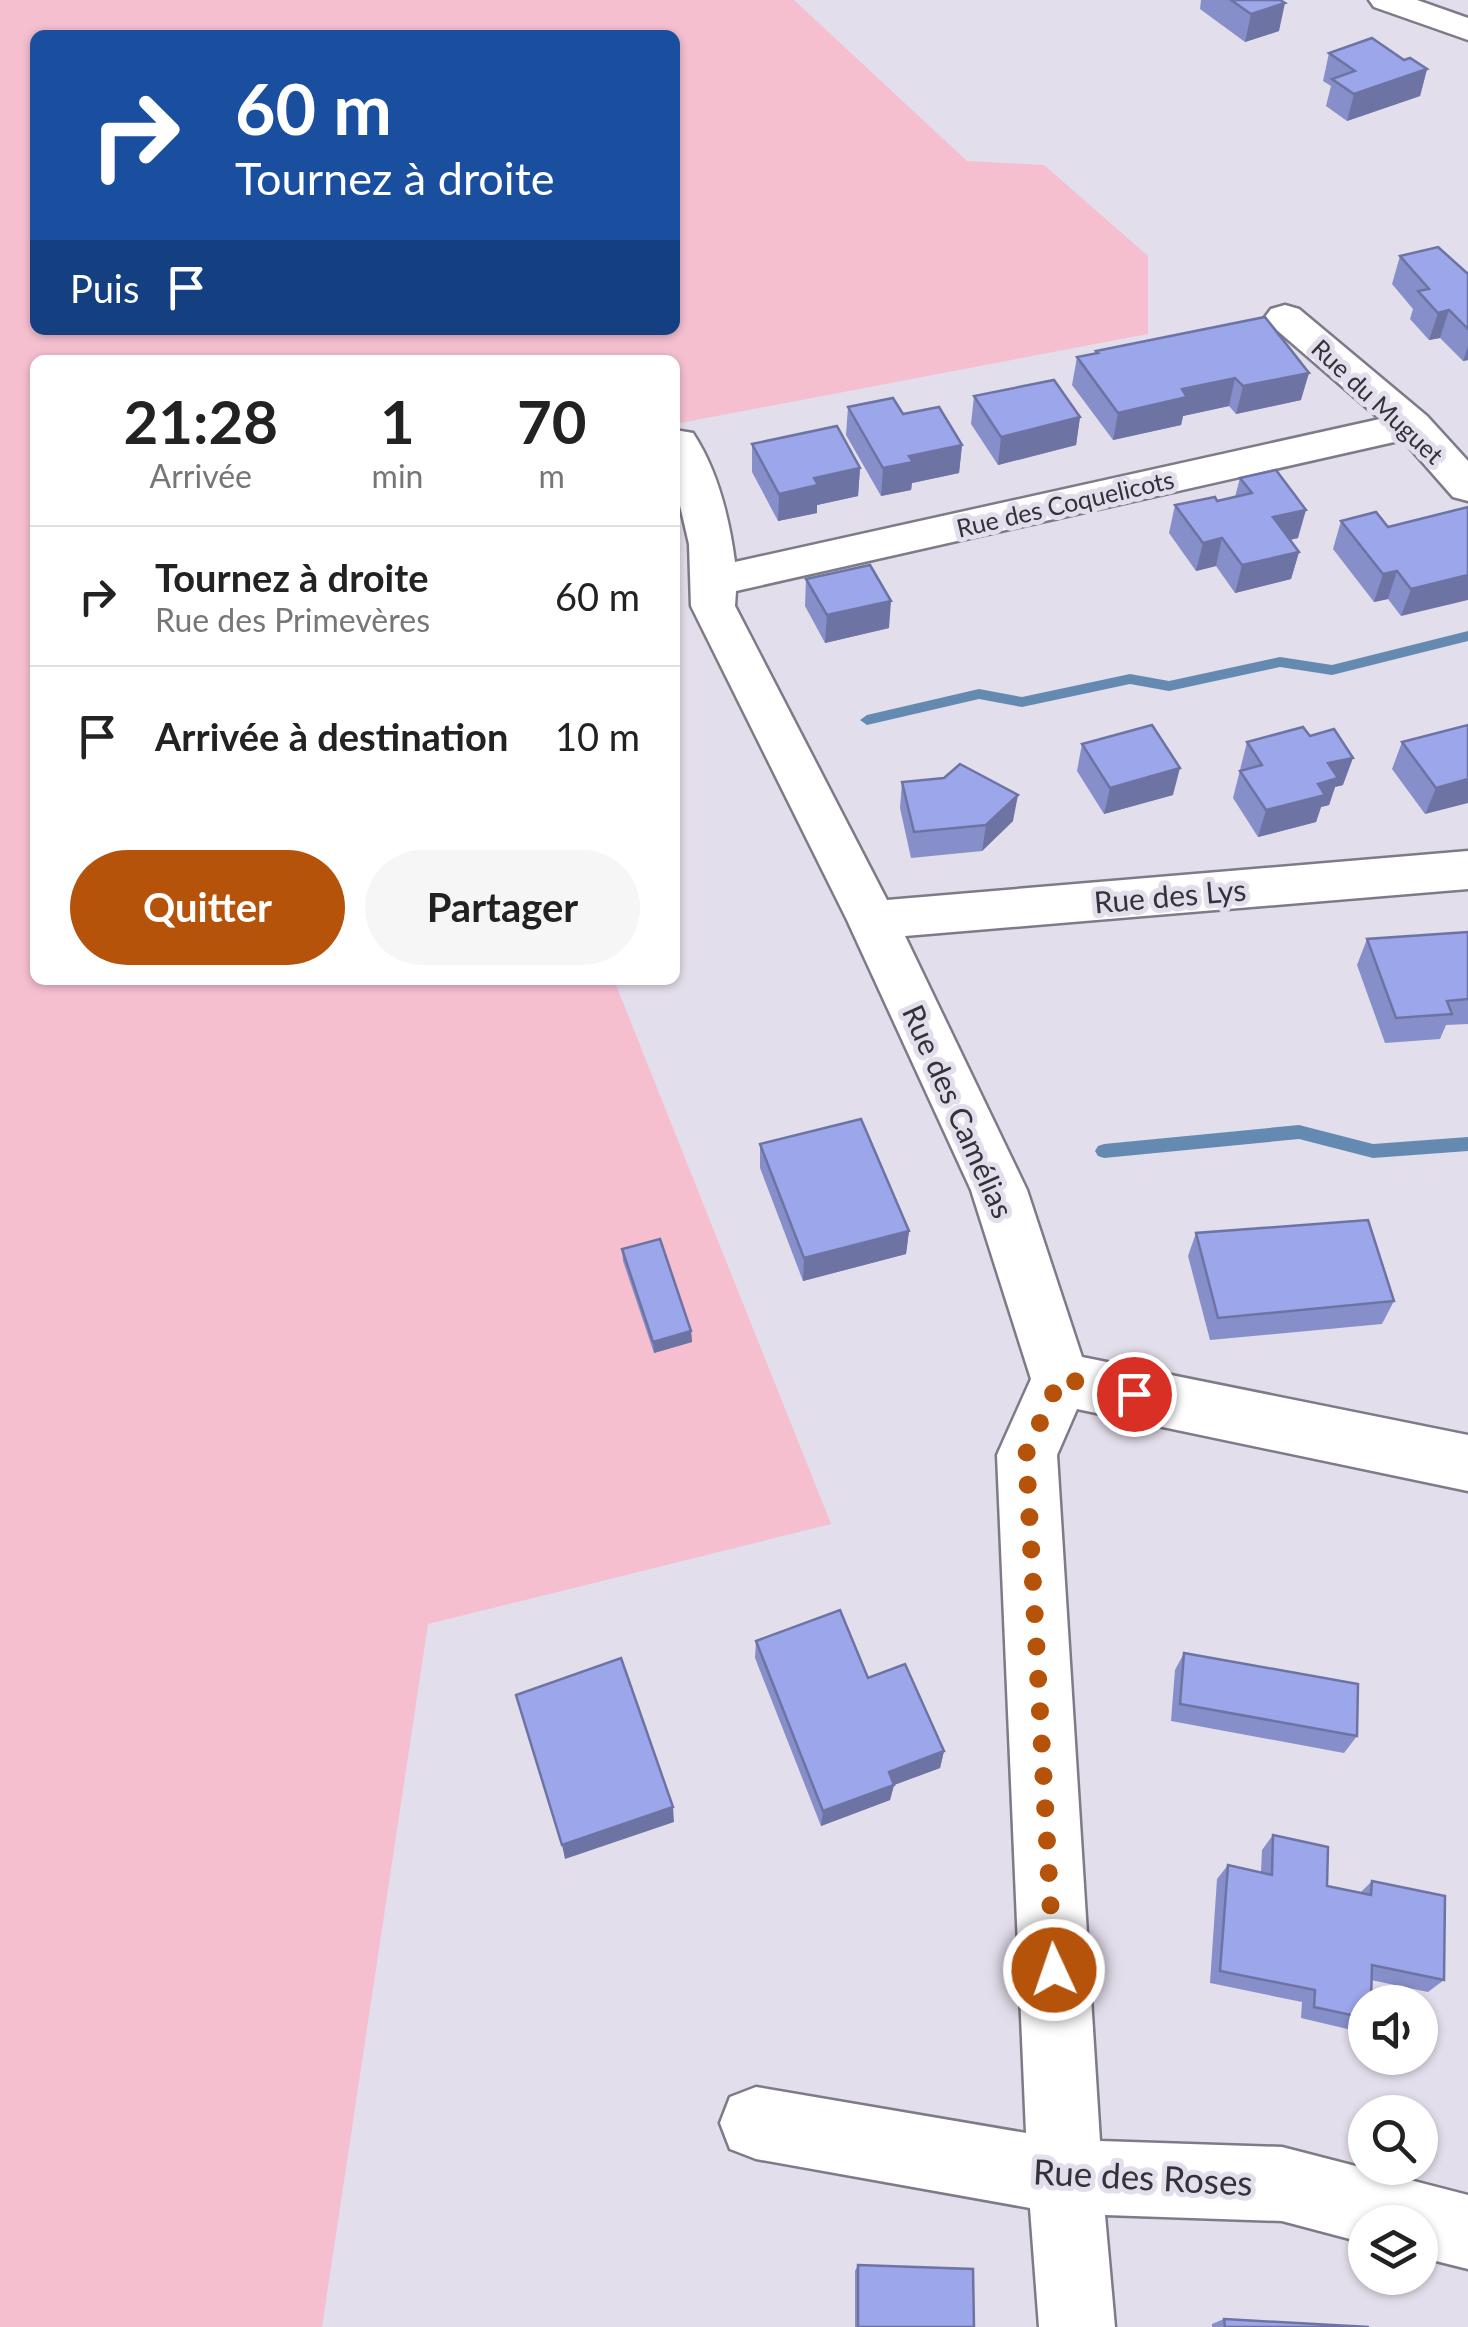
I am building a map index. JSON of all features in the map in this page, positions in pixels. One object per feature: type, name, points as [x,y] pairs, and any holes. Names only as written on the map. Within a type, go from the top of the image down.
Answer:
[{"type":"street","points":[[1386,0],[1468,30]]},
{"type":"street","name":"Rue du Muguet","points":[[1285,317],[1412,425],[1468,487]]},
{"type":"street","name":"Rue des Coquelicots","points":[[717,581],[1412,425]]},
{"type":"street","name":"Rue des Camélias","points":[[680,445],[693,468],[717,581],[713,606],[872,920],[999,1190],[1060,1378]]},
{"type":"street","name":"Rue des Lys","points":[[872,920],[1468,870]]},
{"type":"street","points":[[1077,2327],[1065,2177],[1026,1454],[1060,1378],[1468,1463]]},
{"type":"street","name":"Rue des Roses","points":[[756,2123],[1065,2177],[1282,2184],[1468,2232]]},
{"type":"shaded area","points":[[0,0],[794,0],[967,161],[1044,165],[1148,256],[1148,334],[680,423],[680,355],[30,355],[30,985],[616,985],[831,1524],[428,1624],[322,2327],[0,2327]]},
{"type":"building","points":[[1231,0],[1280,0],[1285,3],[1251,14]]},
{"type":"building","points":[[1372,38],[1404,60],[1410,58],[1427,69],[1354,94],[1332,79],[1355,71],[1329,53]]},
{"type":"building","points":[[1438,247],[1468,274],[1468,329],[1449,310],[1438,313],[1418,291],[1429,289],[1400,256]]},
{"type":"building","points":[[1265,317],[1309,373],[1243,386],[1235,378],[1182,389],[1187,397],[1118,413],[1077,357],[1096,351]]},
{"type":"building","points":[[1054,380],[1080,417],[1001,437],[974,396]]},
{"type":"building","points":[[893,398],[903,414],[939,407],[962,445],[909,456],[913,462],[883,468],[848,407]]},
{"type":"building","points":[[837,426],[860,468],[814,478],[818,485],[779,494],[752,444]]},
{"type":"building","points":[[1276,470],[1306,510],[1273,517],[1299,552],[1242,565],[1222,538],[1203,543],[1175,505],[1252,493],[1240,478]]},
{"type":"building","points":[[1468,507],[1468,575],[1411,589],[1397,571],[1383,574],[1341,521],[1376,512],[1388,527]]},
{"type":"building","points":[[870,565],[891,601],[827,615],[806,579]]},
{"type":"building","points":[[1152,725],[1180,768],[1110,788],[1082,744]]},
{"type":"building","points":[[1468,725],[1468,779],[1436,788],[1402,742]]},
{"type":"building","points":[[1303,727],[1310,736],[1334,729],[1353,758],[1328,763],[1338,778],[1318,784],[1325,795],[1266,810],[1240,771],[1262,765],[1247,742]]},
{"type":"building","points":[[960,764],[1018,795],[986,825],[914,832],[902,782],[944,778]]},
{"type":"building","points":[[1468,932],[1468,999],[1447,1001],[1452,1014],[1396,1018],[1367,939]]},
{"type":"building","points":[[861,1119],[909,1231],[804,1258],[760,1144]]},
{"type":"building","points":[[1368,1220],[1394,1301],[1218,1318],[1196,1233]]},
{"type":"building","points":[[660,1239],[691,1331],[653,1342],[622,1249]]},
{"type":"building","points":[[840,1610],[868,1678],[905,1664],[944,1751],[889,1772],[894,1785],[823,1811],[756,1641]]},
{"type":"building","points":[[1184,1653],[1358,1684],[1357,1736],[1180,1704]]},
{"type":"building","points":[[621,1658],[673,1807],[562,1845],[516,1695]]},
{"type":"building","points":[[1273,1835],[1328,1847],[1327,1886],[1371,1895],[1372,1881],[1445,1896],[1444,1980],[1372,1965],[1371,1985],[1348,1985],[1348,2014],[1314,2007],[1315,1990],[1220,1971],[1228,1865],[1272,1875]]},
{"type":"building","points":[[858,2265],[973,2269],[974,2327],[858,2327]]},
{"type":"building","points":[[1224,2319],[1369,2327],[1225,2327]]},
{"type":"waterway","points":[[867,720],[979,694],[1022,702],[1130,679],[1169,686],[1280,662],[1332,670],[1468,636]]},
{"type":"waterway","points":[[1104,1151],[1299,1132],[1373,1151],[1468,1144]]},
{"type":"route","points":[[1054,1970],[1026,1454],[1060,1378],[1134,1394]]}]
